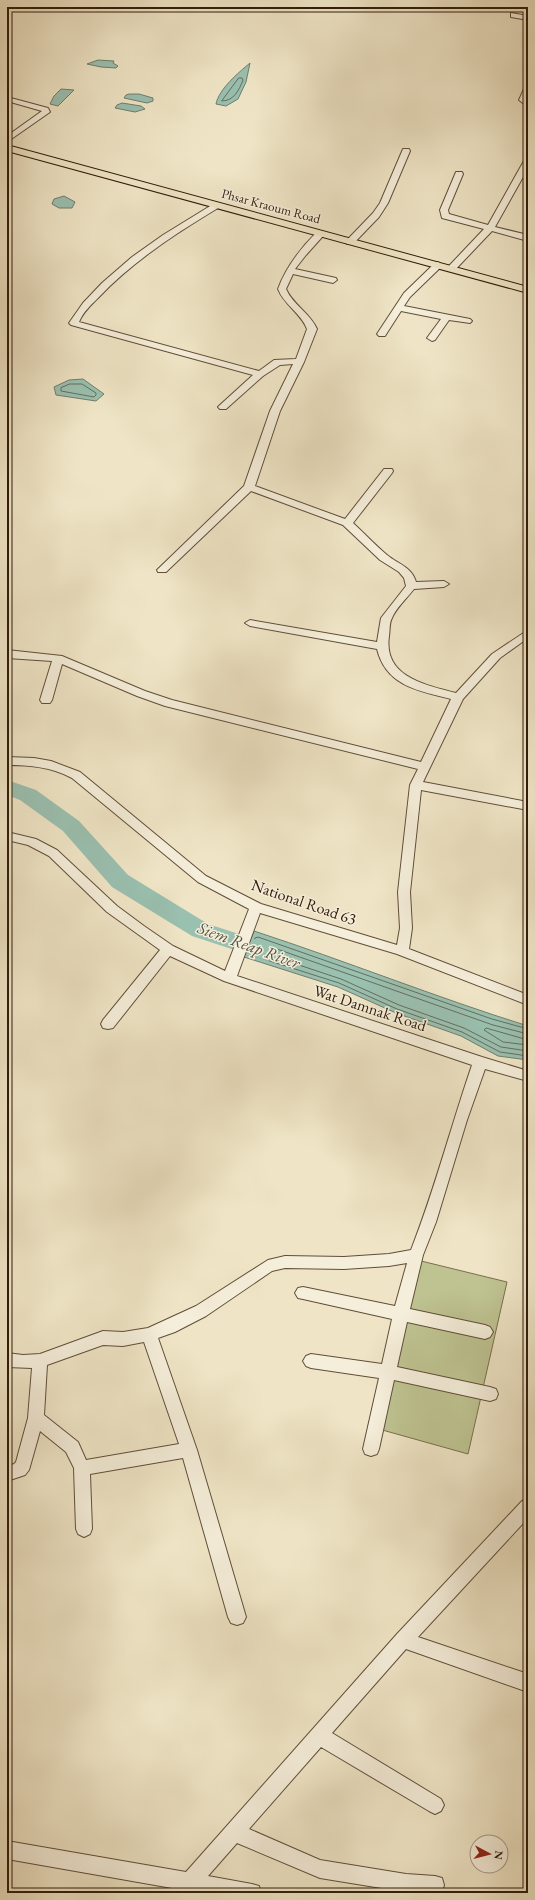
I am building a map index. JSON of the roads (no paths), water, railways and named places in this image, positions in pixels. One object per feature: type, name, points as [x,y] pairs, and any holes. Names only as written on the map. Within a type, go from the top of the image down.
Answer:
[{"type":"main road","name":"Phsar Kraoum Road","points":[[7,148],[215,206],[528,290]]},
{"type":"street","points":[[514,16],[528,18]]},
{"type":"street","points":[[528,89],[523,100],[528,105]]},
{"type":"street","points":[[7,99],[45,110],[46,112],[7,140]]},
{"type":"street","points":[[350,242],[380,209],[390,192],[406,150]]},
{"type":"street","points":[[451,269],[490,228],[528,161]]},
{"type":"street","points":[[459,174],[443,213],[445,216],[528,238]]},
{"type":"street","points":[[215,206],[159,241],[124,267],[87,304],[75,318],[74,323],[260,374]]},
{"type":"street","points":[[162,570],[249,487],[275,411],[299,362],[312,329],[310,324],[292,306],[282,291],[284,282],[302,253],[320,234]]},
{"type":"street","points":[[382,334],[407,295],[438,266]]},
{"type":"street","points":[[290,271],[333,280]]},
{"type":"street","points":[[400,308],[467,321]]},
{"type":"street","points":[[432,338],[447,317]]},
{"type":"street","points":[[223,407],[260,374],[281,361],[299,362]]},
{"type":"street","points":[[347,523],[388,471]]},
{"type":"street","points":[[249,487],[347,523],[384,558],[403,570],[409,578],[411,586]]},
{"type":"street","points":[[444,584],[411,586],[386,618],[382,646],[386,661],[396,675],[423,687],[458,697]]},
{"type":"street","points":[[250,623],[382,646]]},
{"type":"street","points":[[402,951],[406,928],[404,892],[416,785],[458,697],[496,656],[528,633]]},
{"type":"street","points":[[7,654],[58,658],[123,685],[138,693],[169,703],[425,767]]},
{"type":"street","points":[[46,700],[58,658]]},
{"type":"street","name":"National Road 63","points":[[7,761],[40,762],[61,766],[76,775],[202,879],[255,913],[402,951],[528,1000]]},
{"type":"street","points":[[416,785],[528,806]]},
{"type":"street","name":"Wat Damnak Road","points":[[7,836],[32,842],[53,853],[112,909],[168,949],[231,974],[480,1062],[528,1076]]},
{"type":"street","points":[[231,974],[255,913]]},
{"type":"street","points":[[108,1024],[168,949]]},
{"type":"street","points":[[371,1449],[400,1314],[416,1255],[429,1222],[460,1120],[480,1062]]},
{"type":"street","points":[[7,1360],[24,1362],[40,1361],[103,1338],[123,1339],[149,1335],[170,1327],[201,1311],[268,1266],[284,1262],[344,1263],[389,1260],[416,1255]]},
{"type":"street","points":[[304,1293],[485,1332]]},
{"type":"street","points":[[149,1335],[189,1450],[237,1617]]},
{"type":"street","points":[[311,1360],[388,1372],[490,1394]]},
{"type":"street","points":[[7,1474],[19,1470],[23,1465],[36,1418],[40,1361]]},
{"type":"street","points":[[36,1418],[72,1447],[82,1468],[84,1529]]},
{"type":"street","points":[[82,1468],[189,1450]]},
{"type":"street","points":[[184,1887],[403,1640],[528,1506]]},
{"type":"street","points":[[403,1640],[528,1683]]},
{"type":"street","points":[[318,1735],[435,1805]]},
{"type":"street","points":[[234,1832],[320,1869],[406,1883],[435,1885]]},
{"type":"street","points":[[7,1850],[184,1887],[252,1893]]},
{"type":"water","points":[[98,60],[114,61],[113,63],[118,66],[116,68],[87,64]]},
{"type":"water","points":[[250,63],[246,82],[238,99],[226,106],[216,104],[225,87]]},
{"type":"water","points":[[61,89],[74,90],[58,106],[50,104],[54,96]]},
{"type":"water","points":[[129,94],[139,94],[153,98],[153,101],[147,103],[124,98]]},
{"type":"water","points":[[122,103],[141,106],[145,109],[135,112],[115,108],[117,105]]},
{"type":"water","points":[[64,196],[75,202],[72,208],[59,208],[52,204],[54,199]]},
{"type":"water","points":[[83,379],[104,394],[96,401],[56,395],[54,387],[69,380]]},
{"type":"water","points":[[254,931],[528,1026],[528,1060],[498,1056],[461,1036],[396,1013],[338,987],[244,957]]},
{"type":"waterway","name":"Siem Reap River","points":[[7,787],[28,795],[71,826],[120,881],[200,930],[268,952]]}]
